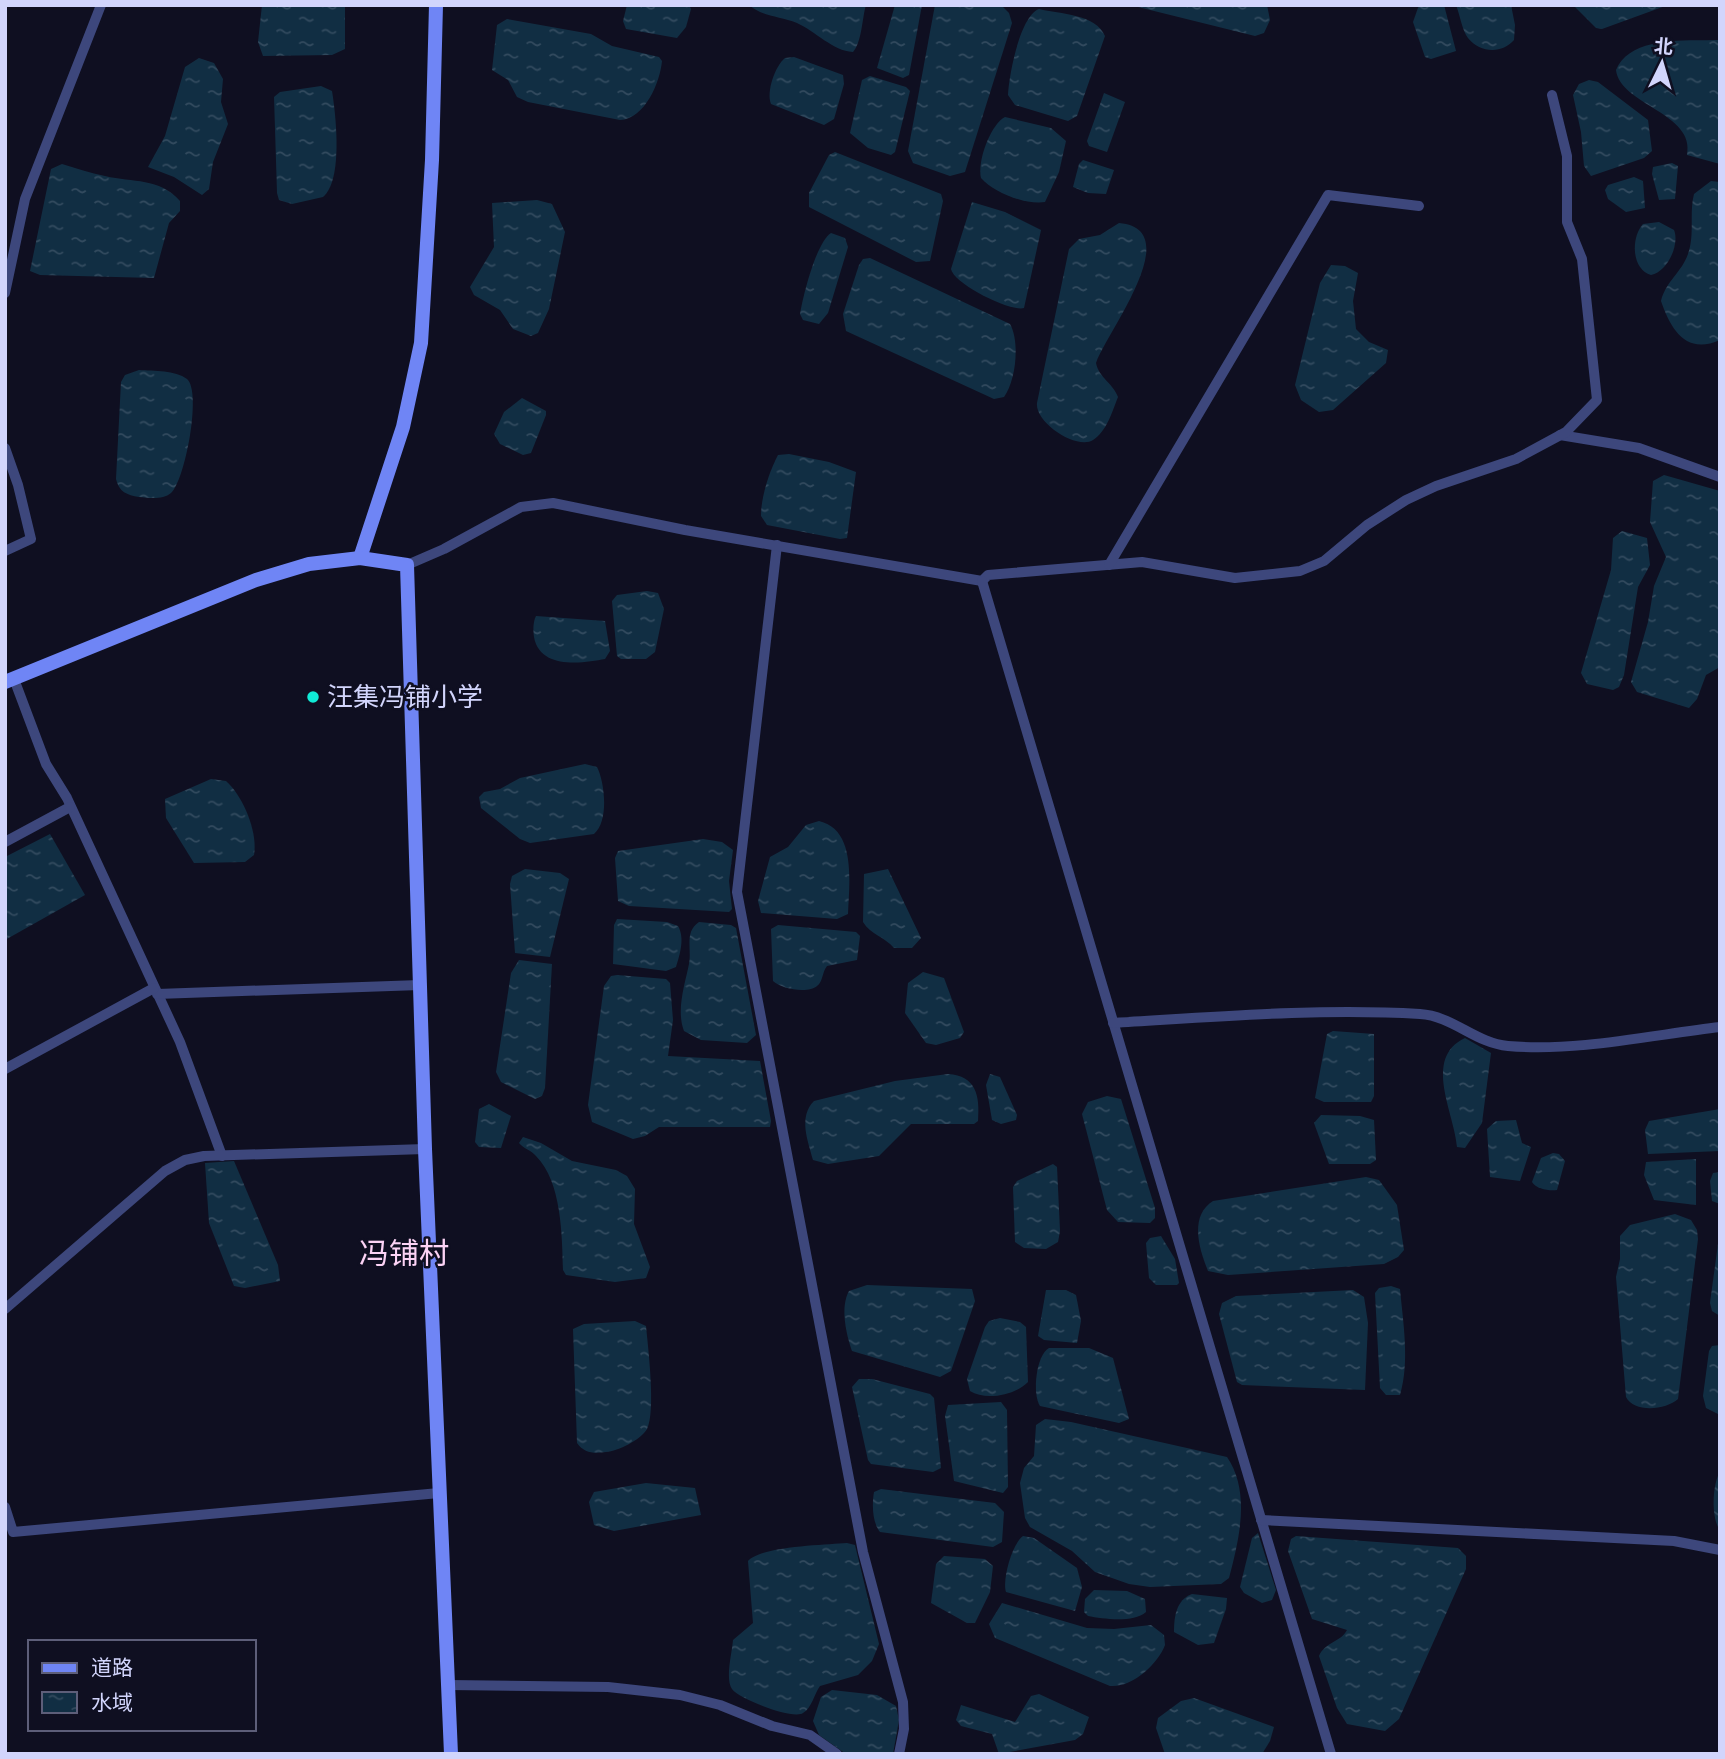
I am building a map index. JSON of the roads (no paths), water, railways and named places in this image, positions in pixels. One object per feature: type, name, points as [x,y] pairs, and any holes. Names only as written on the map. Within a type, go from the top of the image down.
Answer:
[{"type":"street","points":[[5,293],[25,199],[101,5]]},
{"type":"street","points":[[360,558],[397,448],[421,343],[432,160],[436,5]]},
{"type":"street","points":[[982,581],[988,575],[1142,562],[1235,578],[1300,571],[1324,561],[1367,525],[1406,500],[1436,486],[1516,459],[1560,435],[1593,407],[1598,392],[1582,259],[1567,222],[1567,156],[1552,95]]},
{"type":"street","points":[[1109,565],[1328,195],[1419,206]]},
{"type":"street","points":[[1560,435],[1639,448],[1720,477]]},
{"type":"street","points":[[5,448],[18,485],[30,539],[5,551]]},
{"type":"street","points":[[222,1156],[180,1042],[71,807],[46,764],[9,680],[274,574],[309,564],[360,558],[407,565],[444,549],[521,507],[542,503],[565,503],[650,523],[982,581]]},
{"type":"street","points":[[777,545],[737,872],[738,903],[863,1552],[903,1702],[904,1729],[899,1754]]},
{"type":"street","points":[[407,565],[425,1149],[451,1754]]},
{"type":"street","points":[[982,581],[1331,1754]]},
{"type":"street","points":[[5,842],[71,807]]},
{"type":"street","points":[[5,1069],[156,991],[420,985]]},
{"type":"street","points":[[1112,1023],[1289,1012],[1423,1014],[1438,1015],[1472,1034],[1508,1046],[1572,1045],[1720,1027]]},
{"type":"street","points":[[5,1309],[165,1171],[194,1158],[425,1149]]},
{"type":"street","points":[[5,1507],[13,1532],[439,1493]]},
{"type":"street","points":[[1261,1520],[1674,1541],[1720,1550]]},
{"type":"street","points":[[448,1685],[608,1687],[680,1695],[720,1705],[772,1726],[810,1735],[837,1754]]},
{"type":"water","points":[[262,5],[345,5],[345,49],[332,55],[263,56],[258,42]]},
{"type":"water","points":[[627,5],[689,5],[691,9],[686,27],[677,38],[626,29],[623,21]]},
{"type":"water","points":[[749,5],[866,5],[860,36],[853,52],[831,44],[797,23],[766,14]]},
{"type":"water","points":[[895,5],[922,5],[909,75],[903,78],[877,68]]},
{"type":"water","points":[[935,5],[1001,5],[1009,13],[1012,23],[965,172],[950,176],[913,163],[908,151]]},
{"type":"water","points":[[1130,5],[1267,5],[1270,20],[1264,33],[1255,36]]},
{"type":"water","points":[[1419,5],[1444,5],[1456,51],[1431,59],[1425,57],[1413,22]]},
{"type":"water","points":[[1456,5],[1511,5],[1515,25],[1514,40],[1503,48],[1491,50],[1479,47],[1466,35]]},
{"type":"water","points":[[1573,5],[1668,5],[1602,29],[1596,28]]},
{"type":"water","points":[[1039,9],[1086,19],[1094,23],[1105,36],[1077,116],[1068,121],[1015,105],[1008,95],[1013,61],[1021,34],[1032,14]]},
{"type":"water","points":[[507,19],[591,34],[612,46],[659,57],[662,61],[661,70],[650,98],[637,113],[620,120],[528,102],[517,97],[508,80],[492,70],[497,25]]},
{"type":"water","points":[[1720,40],[1720,164],[1687,155],[1687,141],[1680,129],[1630,92],[1621,82],[1616,70],[1623,59],[1647,45]]},
{"type":"water","points":[[794,57],[843,75],[844,84],[834,119],[824,125],[771,104],[770,93],[775,73],[785,58]]},
{"type":"water","points":[[199,58],[214,63],[223,79],[221,102],[228,124],[213,162],[209,189],[202,195],[174,177],[148,167],[165,136],[185,67]]},
{"type":"water","points":[[870,76],[906,87],[910,91],[895,152],[891,155],[868,148],[850,133],[862,80]]},
{"type":"water","points":[[1589,80],[1598,82],[1648,120],[1652,151],[1644,158],[1591,176],[1584,166],[1581,132],[1573,95],[1579,84]]},
{"type":"water","points":[[321,86],[332,91],[334,102],[337,147],[333,177],[323,197],[292,204],[279,200],[277,193],[274,97],[280,92]]},
{"type":"water","points":[[1104,93],[1125,102],[1107,152],[1089,146],[1087,141]]},
{"type":"water","points":[[1005,117],[1051,128],[1066,141],[1059,172],[1045,202],[1029,202],[1011,197],[981,178],[981,163],[986,145],[994,128]]},
{"type":"water","points":[[835,152],[941,194],[943,201],[930,261],[916,262],[809,207],[809,193],[829,155]]},
{"type":"water","points":[[1083,160],[1114,170],[1106,194],[1088,193],[1073,187],[1079,164]]},
{"type":"water","points":[[1672,163],[1678,166],[1675,199],[1659,200],[1652,174],[1653,167]]},
{"type":"water","points":[[62,164],[99,175],[154,184],[172,193],[180,201],[180,211],[169,223],[154,278],[40,275],[30,271],[51,169]]},
{"type":"water","points":[[1634,177],[1643,181],[1645,208],[1626,212],[1608,199],[1605,190],[1608,185]]},
{"type":"water","points":[[1711,181],[1720,182],[1720,340],[1698,344],[1681,337],[1661,301],[1666,288],[1688,254],[1694,194]]},
{"type":"water","points":[[537,200],[552,204],[565,232],[549,309],[538,333],[531,336],[513,329],[500,310],[474,295],[470,287],[494,247],[492,203]]},
{"type":"water","points":[[972,202],[1005,212],[1041,230],[1024,308],[1007,306],[983,296],[962,282],[951,269]]},
{"type":"water","points":[[1659,222],[1674,230],[1674,250],[1662,269],[1651,275],[1644,272],[1637,260],[1636,237],[1643,224]]},
{"type":"water","points":[[1119,223],[1138,230],[1146,243],[1145,262],[1126,307],[1096,363],[1118,397],[1102,432],[1093,440],[1077,441],[1058,433],[1050,426],[1038,411],[1037,403],[1069,249],[1079,239],[1100,235]]},
{"type":"water","points":[[831,233],[845,238],[848,247],[828,313],[819,324],[803,320],[800,314],[815,258]]},
{"type":"water","points":[[870,258],[1010,324],[1016,351],[1011,381],[1004,397],[994,399],[846,331],[843,314],[859,265],[863,259]]},
{"type":"water","points":[[1331,265],[1345,266],[1358,273],[1353,301],[1356,329],[1369,342],[1388,350],[1386,363],[1333,410],[1319,412],[1301,400],[1295,385],[1320,283]]},
{"type":"water","points":[[139,370],[177,374],[187,379],[191,387],[192,418],[182,472],[171,493],[160,498],[127,494],[121,490],[116,479],[121,382],[125,375]]},
{"type":"water","points":[[522,398],[546,411],[531,453],[523,455],[500,444],[494,434],[504,412]]},
{"type":"water","points":[[789,454],[829,462],[856,472],[847,538],[840,539],[767,525],[761,516],[766,485],[778,455]]},
{"type":"water","points":[[1664,475],[1720,491],[1720,667],[1706,675],[1697,699],[1689,708],[1637,692],[1631,682],[1648,622],[1654,586],[1666,557],[1650,522],[1653,481]]},
{"type":"water","points":[[1622,531],[1647,538],[1650,565],[1638,587],[1624,675],[1619,687],[1613,690],[1587,684],[1581,673],[1611,570],[1613,538]]},
{"type":"water","points":[[647,591],[658,593],[664,609],[655,652],[646,659],[621,659],[617,656],[612,601],[617,595]]},
{"type":"water","points":[[536,616],[605,621],[610,651],[605,659],[596,661],[553,660],[538,648],[533,632]]},
{"type":"water","points":[[585,764],[597,767],[604,792],[602,820],[594,834],[530,843],[520,839],[481,808],[479,797],[484,792],[500,789],[520,778]]},
{"type":"water","points":[[211,779],[226,781],[248,815],[255,846],[254,855],[245,862],[194,863],[166,818],[165,799]]},
{"type":"water","points":[[819,821],[831,826],[840,835],[845,846],[849,874],[848,914],[837,919],[761,913],[758,901],[770,857],[788,847],[806,825]]},
{"type":"water","points":[[50,834],[85,895],[5,940],[5,857]]},
{"type":"water","points":[[703,839],[722,842],[733,850],[729,881],[732,909],[729,912],[629,906],[618,901],[615,858],[618,851]]},
{"type":"water","points":[[525,869],[560,873],[569,879],[550,957],[515,953],[510,884],[512,876]]},
{"type":"water","points":[[888,869],[921,938],[912,948],[894,948],[863,922],[864,874]]},
{"type":"water","points":[[617,919],[667,922],[678,926],[681,941],[676,967],[666,971],[613,964],[614,925]]},
{"type":"water","points":[[699,922],[731,925],[736,928],[756,1035],[747,1043],[701,1040],[684,1031],[681,1006],[689,964],[690,936]]},
{"type":"water","points":[[778,925],[856,932],[860,936],[857,960],[827,966],[820,982],[813,988],[795,990],[782,986],[773,981],[771,929]]},
{"type":"water","points":[[519,960],[552,964],[545,1088],[542,1096],[535,1099],[501,1082],[496,1072],[511,973]]},
{"type":"water","points":[[923,972],[944,978],[964,1032],[960,1038],[936,1045],[926,1043],[905,1013],[908,983]]},
{"type":"water","points":[[611,976],[666,979],[670,983],[673,1020],[668,1056],[760,1061],[770,1127],[659,1127],[645,1136],[633,1139],[592,1122],[588,1105],[604,986]]},
{"type":"water","points":[[1333,1031],[1374,1034],[1374,1096],[1371,1102],[1324,1102],[1315,1098],[1327,1034]]},
{"type":"water","points":[[1465,1038],[1491,1053],[1482,1123],[1465,1148],[1457,1147],[1443,1073],[1445,1059],[1452,1047]]},
{"type":"water","points":[[948,1074],[965,1079],[974,1088],[978,1103],[978,1121],[974,1124],[911,1124],[879,1156],[828,1164],[813,1160],[805,1122],[809,1107],[814,1101],[895,1081]]},
{"type":"water","points":[[990,1074],[1000,1077],[1017,1115],[1016,1120],[1001,1124],[992,1120],[986,1085]]},
{"type":"water","points":[[1107,1096],[1121,1099],[1155,1208],[1155,1218],[1150,1223],[1118,1222],[1107,1210],[1082,1114],[1088,1102]]},
{"type":"water","points":[[489,1104],[511,1116],[501,1148],[479,1147],[475,1142],[479,1109]]},
{"type":"water","points":[[1720,1109],[1720,1151],[1648,1154],[1645,1130],[1649,1121]]},
{"type":"water","points":[[1321,1115],[1360,1116],[1374,1120],[1376,1160],[1370,1164],[1329,1164],[1314,1123]]},
{"type":"water","points":[[1516,1120],[1522,1143],[1531,1147],[1520,1181],[1490,1177],[1487,1129],[1496,1121]]},
{"type":"water","points":[[523,1137],[541,1143],[572,1161],[616,1170],[627,1176],[635,1189],[634,1224],[650,1267],[646,1278],[615,1282],[566,1275],[563,1270],[556,1195],[545,1167],[519,1143]]},
{"type":"water","points":[[1553,1153],[1559,1154],[1565,1161],[1557,1190],[1547,1190],[1532,1182],[1541,1158]]},
{"type":"water","points":[[1696,1159],[1696,1205],[1654,1200],[1644,1175],[1646,1162]]},
{"type":"water","points":[[234,1161],[278,1265],[280,1281],[245,1288],[234,1286],[209,1223],[205,1163]]},
{"type":"water","points":[[1053,1164],[1057,1167],[1060,1231],[1058,1242],[1046,1249],[1024,1248],[1015,1242],[1013,1187],[1017,1181]]},
{"type":"water","points":[[1720,1172],[1720,1204],[1712,1201],[1710,1181],[1713,1173]]},
{"type":"water","points":[[1366,1177],[1379,1180],[1397,1205],[1404,1250],[1398,1257],[1384,1264],[1228,1275],[1208,1271],[1199,1243],[1198,1224],[1206,1207],[1213,1201]]},
{"type":"water","points":[[1675,1214],[1691,1220],[1697,1230],[1698,1239],[1678,1399],[1666,1406],[1643,1408],[1636,1406],[1626,1397],[1616,1277],[1620,1259],[1620,1236],[1630,1225]]},
{"type":"water","points":[[1720,1229],[1720,1316],[1712,1311],[1710,1303]]},
{"type":"water","points":[[1161,1236],[1175,1259],[1179,1283],[1177,1285],[1156,1285],[1149,1278],[1146,1243],[1150,1238]]},
{"type":"water","points":[[867,1285],[972,1289],[975,1301],[951,1371],[940,1377],[852,1351],[845,1321],[846,1297],[849,1291]]},
{"type":"water","points":[[1391,1286],[1400,1289],[1404,1328],[1405,1369],[1400,1395],[1386,1395],[1380,1388],[1375,1293],[1379,1288]]},
{"type":"water","points":[[1046,1290],[1066,1290],[1076,1295],[1081,1321],[1077,1343],[1044,1340],[1038,1336]]},
{"type":"water","points":[[1353,1290],[1364,1297],[1368,1323],[1365,1390],[1242,1385],[1237,1382],[1219,1314],[1222,1303],[1236,1296]]},
{"type":"water","points":[[1000,1318],[1020,1322],[1026,1327],[1028,1382],[1008,1393],[984,1396],[970,1391],[967,1379],[985,1327],[989,1321]]},
{"type":"water","points":[[635,1321],[646,1326],[651,1394],[647,1429],[635,1441],[617,1450],[597,1453],[586,1451],[577,1443],[573,1329],[584,1324]]},
{"type":"water","points":[[1720,1345],[1720,1415],[1706,1408],[1703,1396],[1709,1351],[1712,1346]]},
{"type":"water","points":[[1049,1348],[1089,1348],[1113,1358],[1129,1419],[1119,1423],[1040,1406],[1036,1393],[1038,1366]]},
{"type":"water","points":[[859,1379],[872,1379],[930,1394],[934,1398],[941,1468],[933,1472],[871,1464],[852,1387]]},
{"type":"water","points":[[1001,1402],[1007,1410],[1008,1487],[1003,1493],[954,1481],[945,1416],[948,1405]]},
{"type":"water","points":[[1045,1419],[1071,1422],[1227,1457],[1239,1485],[1241,1501],[1239,1532],[1229,1578],[1221,1584],[1150,1587],[1129,1584],[1095,1572],[1072,1551],[1030,1527],[1025,1518],[1020,1483],[1024,1468],[1034,1456],[1036,1425]]},
{"type":"water","points":[[1720,1472],[1720,1530],[1715,1518],[1714,1501],[1715,1485]]},
{"type":"water","points":[[646,1483],[695,1488],[701,1515],[614,1531],[594,1525],[589,1502],[594,1492]]},
{"type":"water","points":[[881,1489],[995,1503],[1004,1512],[1002,1542],[993,1547],[880,1532],[874,1518],[873,1502],[874,1492]]},
{"type":"water","points":[[1258,1533],[1276,1590],[1272,1600],[1262,1603],[1244,1593],[1240,1587],[1252,1538]]},
{"type":"water","points":[[1023,1536],[1034,1538],[1077,1568],[1082,1587],[1075,1611],[1006,1592],[1005,1579],[1009,1562],[1015,1546]]},
{"type":"water","points":[[1296,1536],[1458,1548],[1466,1556],[1466,1569],[1399,1719],[1385,1731],[1347,1724],[1337,1708],[1319,1656],[1347,1630],[1312,1619],[1288,1551],[1291,1539]]},
{"type":"water","points":[[847,1543],[855,1545],[879,1644],[872,1661],[858,1675],[820,1686],[809,1708],[803,1713],[789,1714],[766,1707],[737,1693],[732,1689],[729,1679],[733,1640],[753,1623],[748,1561],[755,1556],[779,1549]]},
{"type":"water","points":[[944,1556],[985,1559],[993,1566],[990,1592],[975,1623],[967,1623],[931,1603],[936,1564]]},
{"type":"water","points":[[1094,1590],[1127,1591],[1145,1599],[1146,1612],[1126,1619],[1088,1616],[1084,1612],[1085,1599]]},
{"type":"water","points":[[1192,1594],[1227,1598],[1214,1643],[1198,1645],[1174,1632],[1175,1615],[1179,1605]]},
{"type":"water","points":[[1002,1603],[1087,1628],[1114,1629],[1151,1625],[1164,1635],[1165,1645],[1157,1660],[1135,1679],[1118,1686],[1110,1686],[995,1638],[989,1624]]},
{"type":"water","points":[[832,1690],[877,1695],[896,1706],[899,1720],[893,1754],[846,1754],[819,1735],[813,1721],[821,1697]]},
{"type":"water","points":[[1039,1694],[1089,1717],[1083,1734],[1075,1740],[999,1754],[992,1734],[961,1726],[956,1720],[961,1705],[1015,1722],[1031,1696]]},
{"type":"water","points":[[1194,1698],[1274,1727],[1262,1754],[1165,1754],[1156,1728],[1158,1718],[1181,1701]]},
{"type":"place","name":"汪集冯铺小学","points":[[313,697]]},
{"type":"district","name":"冯铺村","points":[[404,1254]]}]
